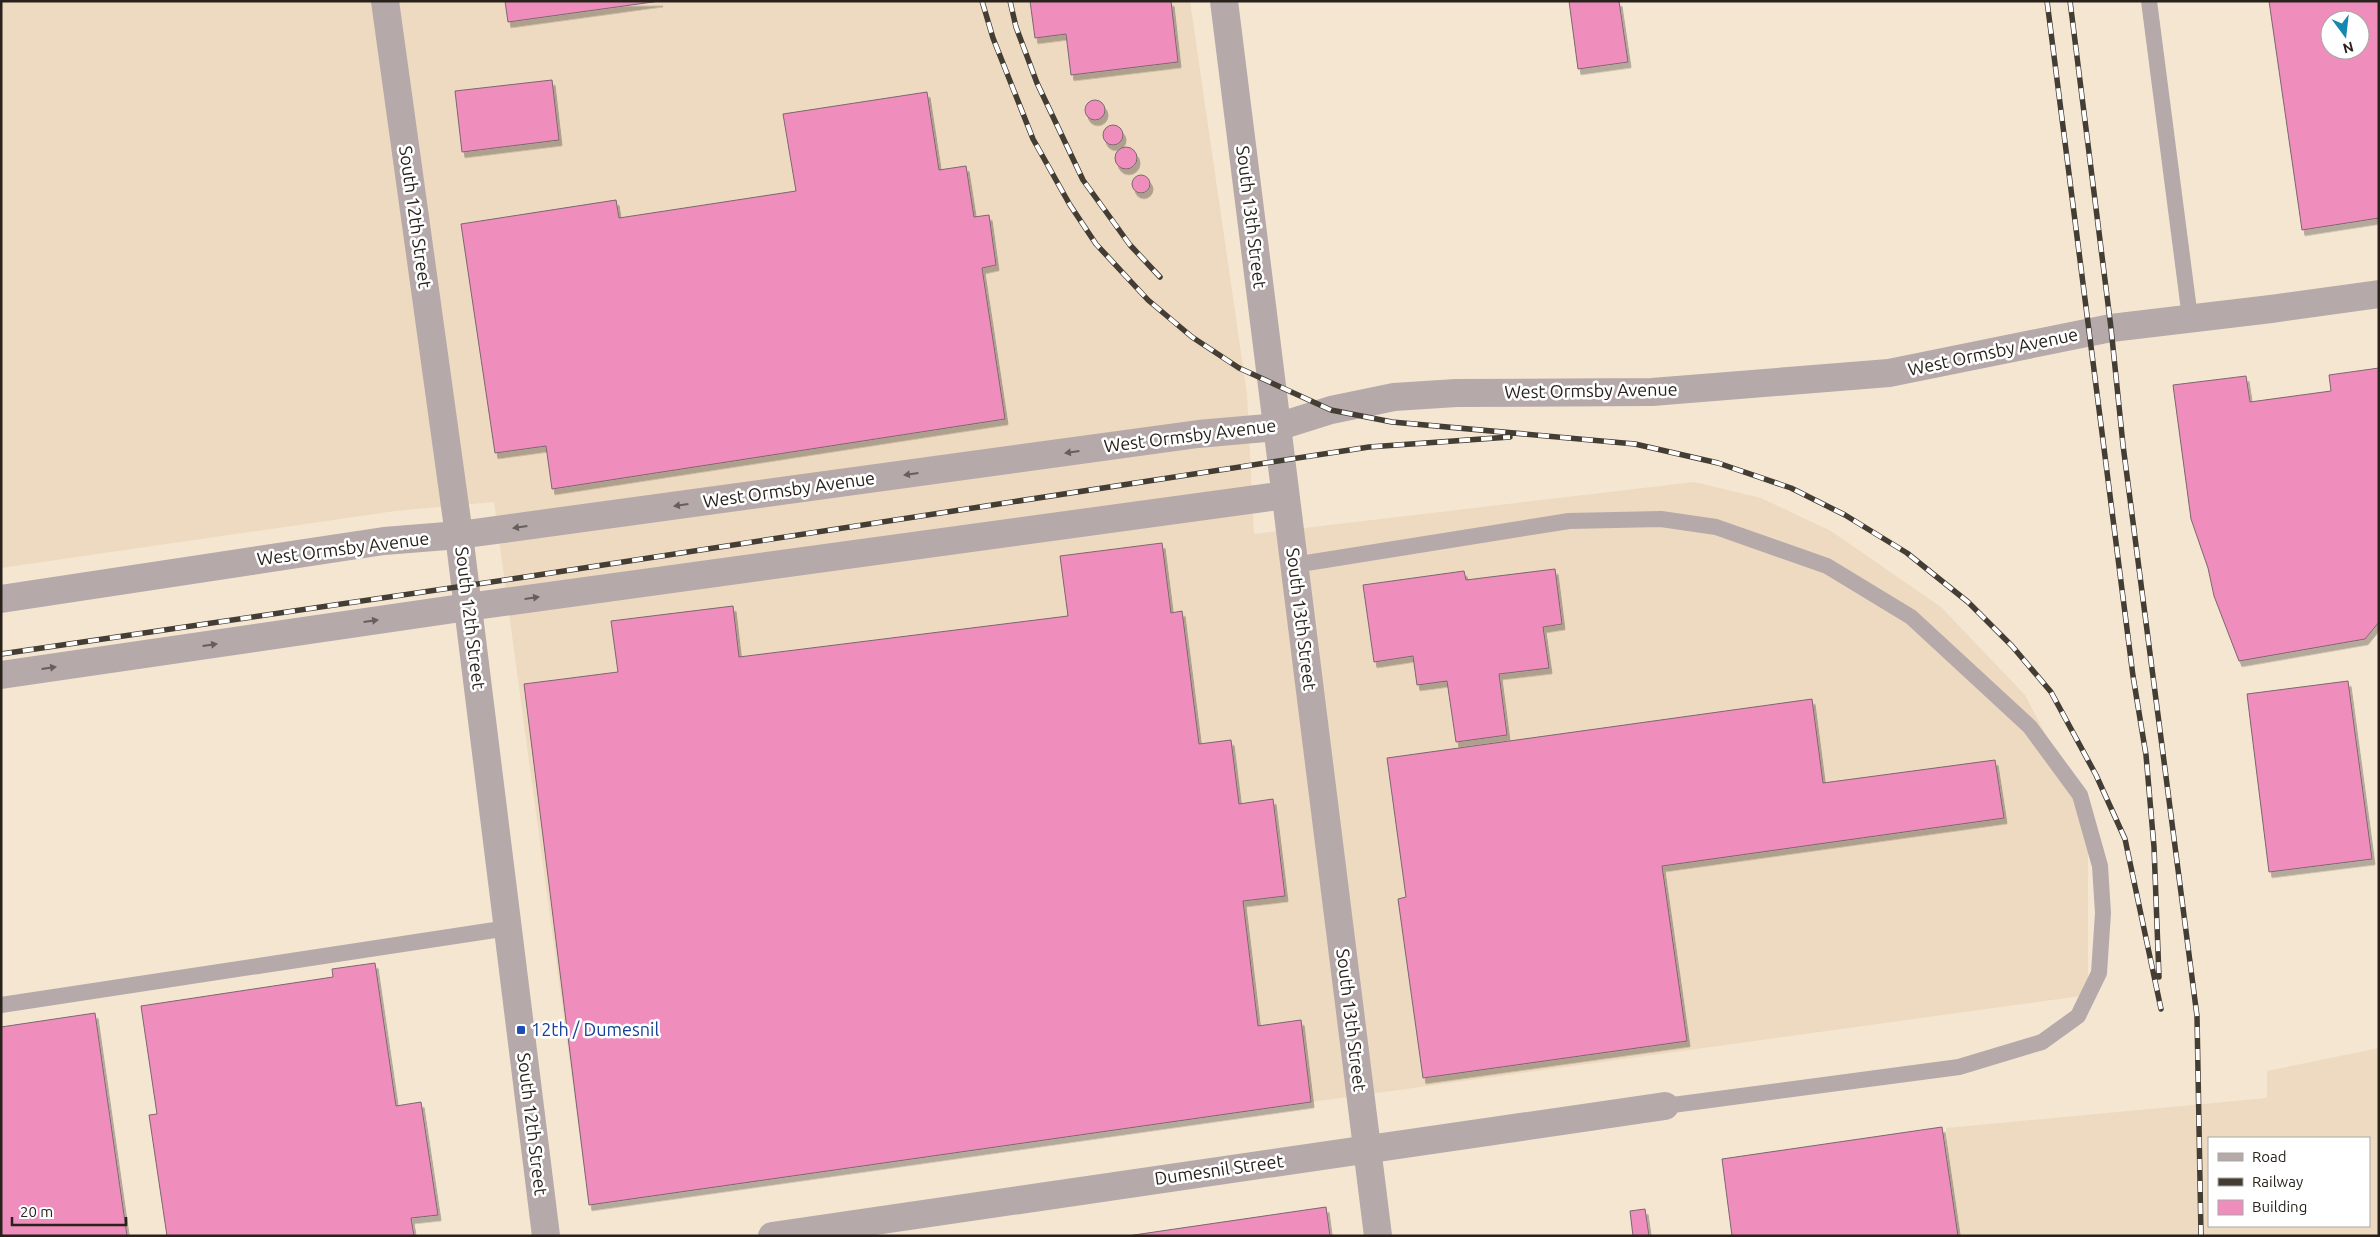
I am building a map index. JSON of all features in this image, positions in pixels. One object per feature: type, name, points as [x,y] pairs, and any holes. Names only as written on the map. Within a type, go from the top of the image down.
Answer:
[{"type":"street","name":"South 12th Street","points":[[385,1],[459,535],[546,1236]]},
{"type":"street","name":"South 13th Street","points":[[1224,1],[1378,1236]]},
{"type":"street","name":"West Ormsby Avenue","points":[[1,599],[384,541],[459,535],[1198,434],[1277,427],[1332,410],[1394,397],[1456,393],[1652,392],[1889,373],[2111,328],[2379,294]]},
{"type":"street","points":[[1,675],[468,607],[1285,496]]},
{"type":"street","name":"Dumesnil Street","points":[[772,1236],[1665,1106]]},
{"type":"lane","points":[[2148,1],[2190,318]]},
{"type":"lane","points":[[1294,564],[1570,522],[1661,519],[1716,527],[1827,566],[1911,617],[2030,727],[2080,795],[2100,866],[2103,914],[2099,973],[2078,1016],[2042,1042],[1959,1067],[1665,1106]]},
{"type":"lane","points":[[1,1005],[508,928]]},
{"type":"shaded area","points":[[1,1],[1190,1],[1247,394],[1254,534],[1694,482],[1761,498],[1831,531],[1941,607],[2025,695],[2088,816],[2088,995],[1311,1102],[589,1205],[494,502],[395,511],[1,568]]},
{"type":"shaded area","points":[[2379,1048],[2379,1236],[1952,1236],[1946,1128],[2267,1098],[2267,1071]]},
{"type":"building","points":[[505,1],[660,1],[508,22]]},
{"type":"building","points":[[1030,1],[1171,1],[1178,62],[1071,75],[1066,34],[1035,38]]},
{"type":"building","points":[[1569,1],[1619,1],[1628,62],[1578,69]]},
{"type":"building","points":[[2269,1],[2379,1],[2379,218],[2302,230]]},
{"type":"building","points":[[552,80],[559,140],[462,152],[455,91]]},
{"type":"building","points":[[927,92],[939,170],[966,166],[974,217],[989,215],[996,265],[982,268],[1005,419],[552,489],[546,446],[495,453],[461,224],[616,200],[619,218],[796,191],[783,114]]},
{"type":"building","points":[[1095,100],[1102,103],[1105,110],[1102,117],[1095,120],[1088,117],[1085,110],[1088,103]]},
{"type":"building","points":[[1109,125],[1117,125],[1123,131],[1123,139],[1117,145],[1109,145],[1103,139],[1103,131]]},
{"type":"building","points":[[1126,147],[1134,150],[1137,158],[1134,166],[1126,169],[1118,166],[1115,158],[1118,150]]},
{"type":"building","points":[[1137,175],[1145,175],[1150,180],[1148,191],[1137,193],[1132,188],[1132,180]]},
{"type":"building","points":[[2379,368],[2379,622],[2365,639],[2239,661],[2214,596],[2208,568],[2191,519],[2173,385],[2246,376],[2250,402],[2331,391],[2329,375]]},
{"type":"building","points":[[1162,543],[1171,613],[1182,611],[1199,744],[1231,740],[1239,804],[1273,799],[1285,896],[1243,901],[1258,1026],[1301,1020],[1311,1102],[589,1205],[524,684],[618,672],[611,621],[733,606],[739,657],[1068,616],[1060,556]]},
{"type":"building","points":[[1555,569],[1562,624],[1543,627],[1549,668],[1499,674],[1507,735],[1456,742],[1447,681],[1417,685],[1413,656],[1374,662],[1363,585],[1464,571],[1466,580]]},
{"type":"building","points":[[2348,681],[2372,859],[2269,872],[2247,694]]},
{"type":"building","points":[[1812,699],[1823,783],[1995,760],[2004,818],[1662,866],[1687,1041],[1423,1078],[1398,899],[1406,897],[1387,758]]},
{"type":"building","points":[[375,963],[396,1106],[421,1102],[438,1215],[411,1218],[414,1236],[167,1236],[149,1115],[157,1114],[141,1006],[333,977],[332,969]]},
{"type":"building","points":[[95,1013],[127,1236],[1,1236],[1,1027]]},
{"type":"building","points":[[1942,1127],[1958,1236],[1732,1236],[1722,1159]]},
{"type":"building","points":[[1326,1207],[1330,1236],[1127,1236]]},
{"type":"building","points":[[1645,1209],[1649,1236],[1633,1236],[1630,1211]]},
{"type":"railway","points":[[982,1],[993,38],[1033,139],[1070,205],[1096,244],[1148,300],[1192,337],[1239,368],[1331,410],[1392,422],[1635,444],[1718,463],[1791,488],[1845,515],[1907,553],[1968,602],[2012,646],[2051,692],[2096,775],[2125,839],[2161,1009]]},
{"type":"railway","points":[[1010,1],[1016,27],[1037,83],[1083,180],[1130,245],[1160,277]]},
{"type":"railway","points":[[2047,1],[2133,676],[2146,755],[2154,847],[2159,977]]},
{"type":"railway","points":[[2070,1],[2111,328],[2123,445],[2197,1016],[2201,1236]]},
{"type":"railway","points":[[1,654],[525,577],[1369,447],[1510,437]]},
{"type":"place","name":"12th / Dumesnil","points":[[521,1030]]}]
